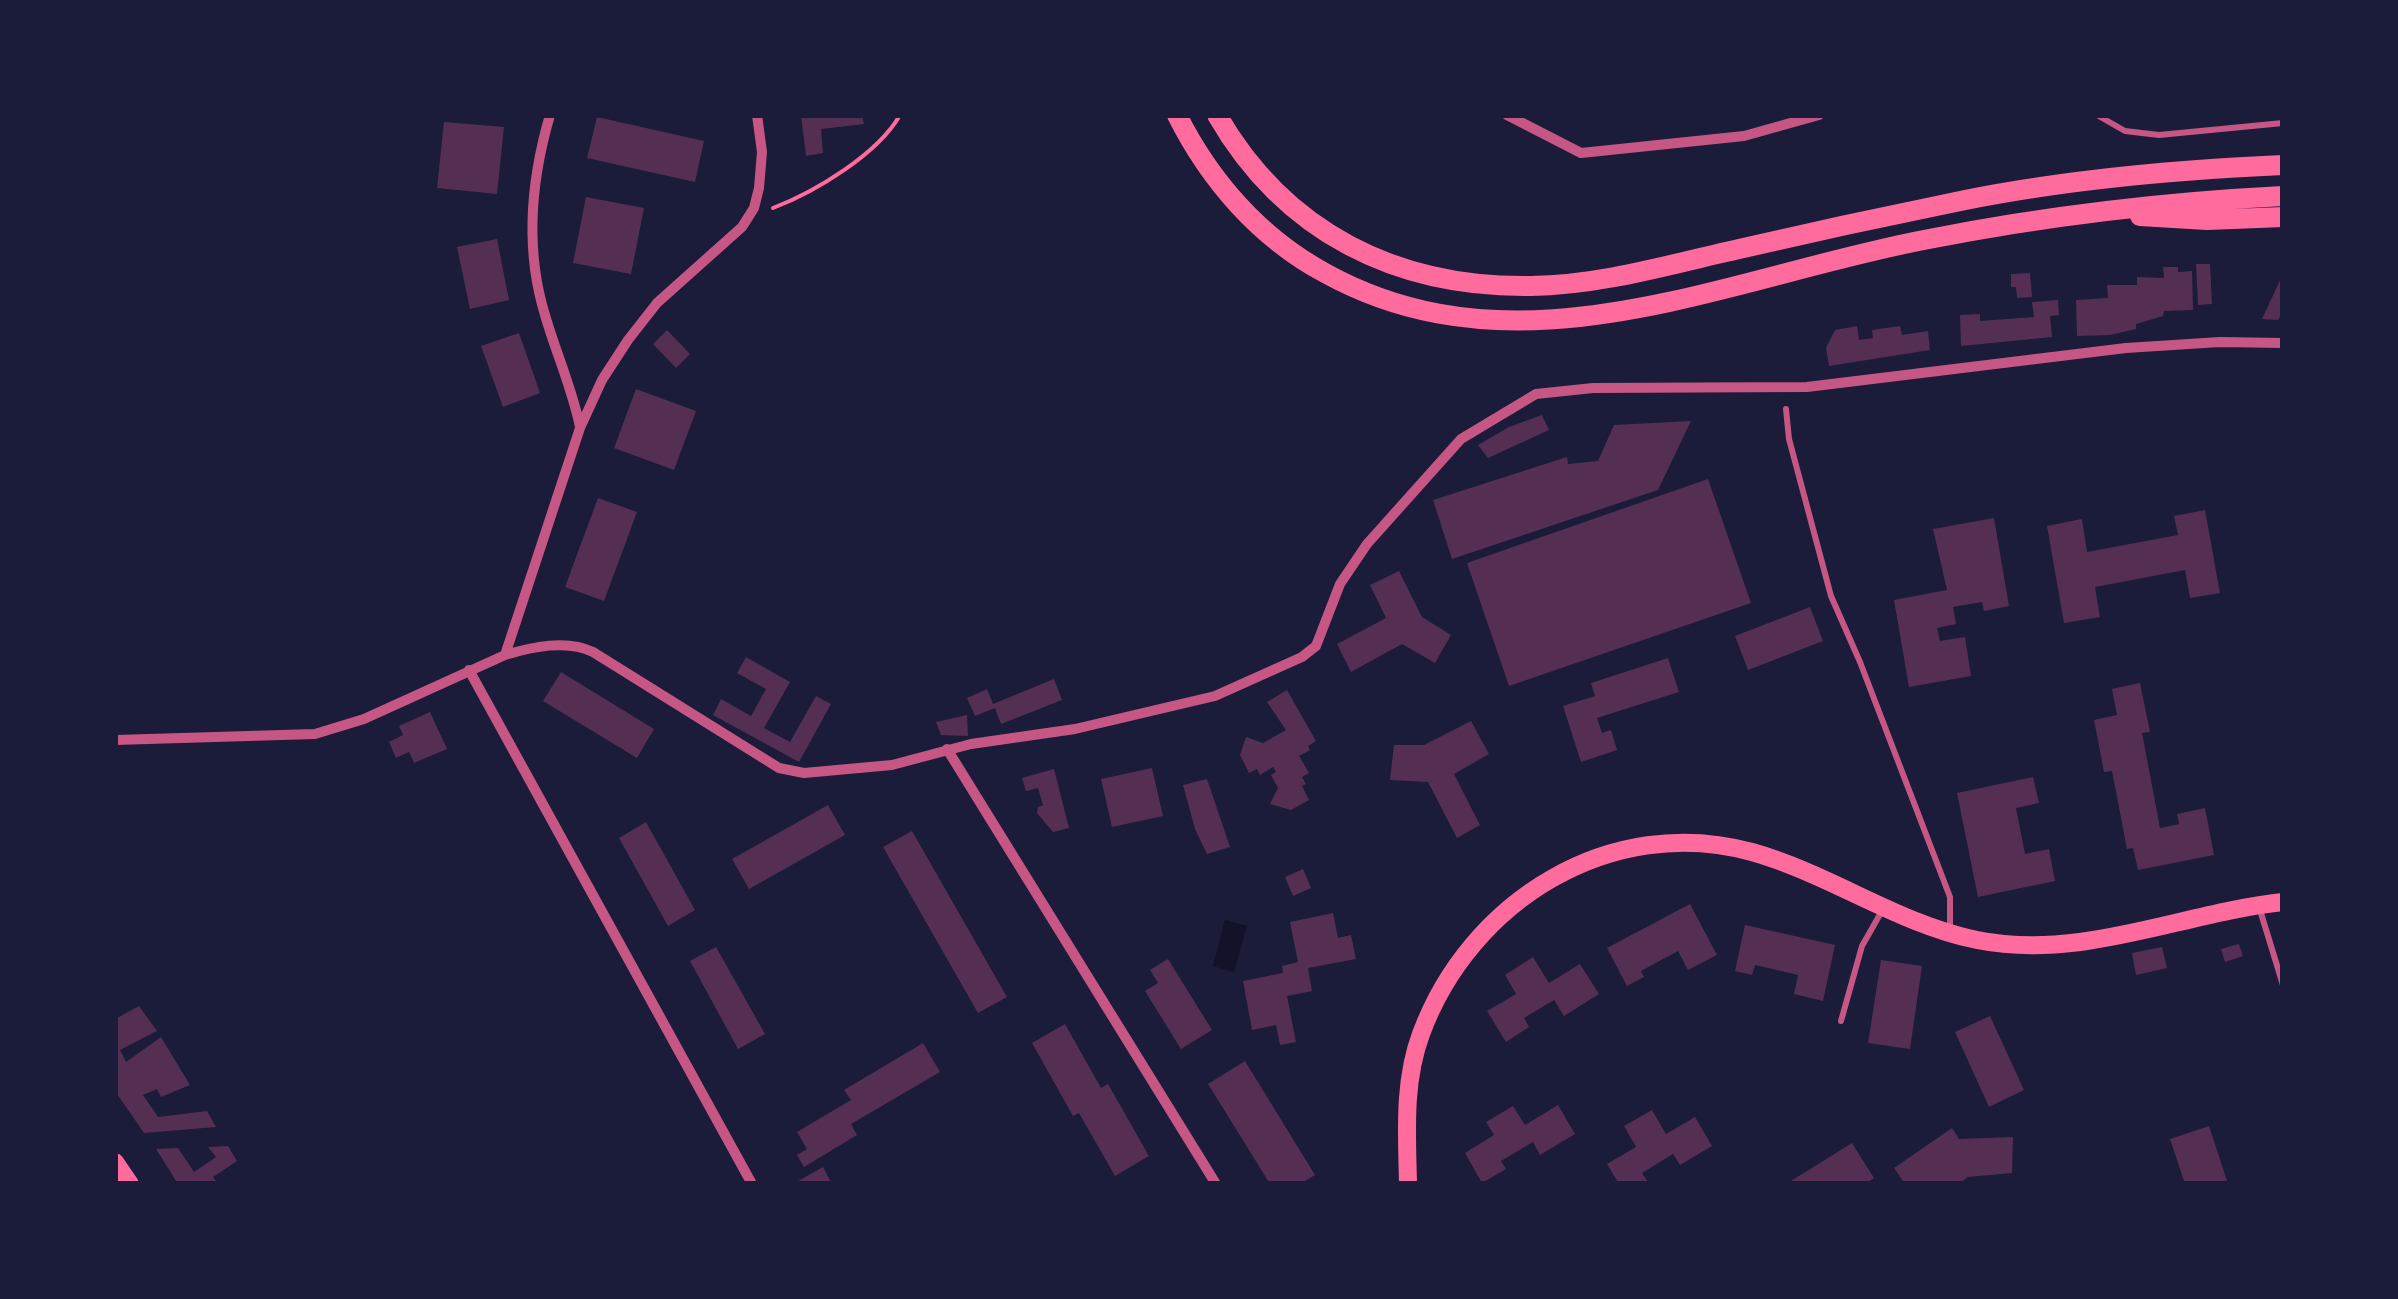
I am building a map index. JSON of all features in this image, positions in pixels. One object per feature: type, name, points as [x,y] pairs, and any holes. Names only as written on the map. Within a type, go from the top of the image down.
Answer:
[{"type":"highway","points":[[1177,115],[1222,186],[1282,247],[1348,286],[1415,311],[1455,319],[1532,322],[1607,314],[1769,280],[1930,238],[2088,213],[2283,196]]},
{"type":"highway","points":[[1217,115],[1260,178],[1298,214],[1336,240],[1378,260],[1434,278],[1486,284],[1534,286],[1610,278],[1843,225],[2031,188],[2158,171],[2283,164]]},
{"type":"highway","points":[[2088,213],[2208,220],[2283,217]]},
{"type":"main road","points":[[1408,1184],[1407,1110],[1411,1074],[1421,1035],[1448,977],[1476,940],[1514,902],[1552,876],[1594,857],[1670,842],[1709,843],[1753,852],[1950,932],[1978,940],[2024,944],[2106,939],[2258,904],[2283,902]]},
{"type":"main road","points":[[2258,904],[2283,890]]},
{"type":"main road","points":[[115,1162],[130,1184]]},
{"type":"street","points":[[550,115],[532,210],[532,230],[544,312],[574,397],[580,428]]},
{"type":"street","points":[[505,655],[580,428],[602,380],[657,303],[748,217],[759,188],[762,152],[757,115]]},
{"type":"street","points":[[1507,115],[1581,153],[1744,136],[1819,115]]},
{"type":"street","points":[[115,740],[315,734],[364,719],[505,655],[580,646],[779,768],[804,774],[892,766],[947,749],[1075,729],[1215,696],[1310,652],[1316,646],[1340,584],[1367,544],[1461,438],[1536,394],[1593,388],[1807,387],[2126,348],[2220,342],[2283,344]]},
{"type":"street","points":[[469,670],[752,1184]]},
{"type":"street","points":[[947,749],[1216,1184]]},
{"type":"lane","points":[[2097,115],[2125,131],[2159,136],[2283,123]]},
{"type":"lane","points":[[1786,409],[1789,439],[1831,596],[1950,897],[1950,932]]},
{"type":"lane","points":[[2258,904],[2283,985]]},
{"type":"lane","points":[[1842,1021],[1862,946],[1884,908]]},
{"type":"path","points":[[748,217],[794,200],[868,153],[900,115]]},
{"type":"shaded area","points":[[1225,920],[1247,926],[1234,972],[1213,966]]},
{"type":"building","points":[[801,115],[862,115],[864,124],[821,129],[823,153],[806,156]]},
{"type":"building","points":[[597,117],[704,141],[695,182],[587,158]]},
{"type":"building","points":[[444,122],[504,127],[497,194],[437,188]]},
{"type":"building","points":[[586,197],[644,208],[631,274],[573,263]]},
{"type":"building","points":[[497,239],[509,300],[470,309],[457,247]]},
{"type":"building","points":[[2196,264],[2210,264],[2212,304],[2198,305]]},
{"type":"building","points":[[2163,267],[2192,271],[2193,310],[2164,311],[2163,316],[2136,324],[2136,329],[2110,335],[2077,336],[2076,300],[2108,298],[2107,285],[2137,285],[2137,277],[2164,278]]},
{"type":"building","points":[[2030,273],[2032,297],[2017,298],[2016,287],[2011,287],[2011,274]]},
{"type":"building","points":[[2283,274],[2283,312],[2278,320],[2262,319]]},
{"type":"building","points":[[2058,300],[2059,315],[2050,316],[2052,337],[1961,346],[1960,315],[1980,314],[1980,321],[2034,317],[2032,302]]},
{"type":"building","points":[[1857,326],[1859,340],[1873,338],[1872,330],[1900,326],[1902,335],[1928,331],[1930,350],[1829,366],[1826,348],[1835,330]]},
{"type":"building","points":[[667,330],[690,354],[676,368],[653,344]]},
{"type":"building","points":[[519,333],[540,393],[503,407],[481,346]]},
{"type":"building","points":[[636,389],[696,411],[674,470],[614,448]]},
{"type":"building","points":[[1542,415],[1549,430],[1488,458],[1478,445],[1509,427]]},
{"type":"building","points":[[1691,421],[1658,490],[1452,559],[1433,500],[1567,457],[1568,464],[1598,461],[1614,425]]},
{"type":"building","points":[[1708,479],[1751,603],[1509,686],[1467,563]]},
{"type":"building","points":[[598,498],[637,512],[604,601],[565,587]]},
{"type":"building","points":[[2205,510],[2220,593],[2190,598],[2185,570],[2095,587],[2100,617],[2064,623],[2047,526],[2082,519],[2087,552],[2178,535],[2174,516]]},
{"type":"building","points":[[1994,518],[2009,606],[1984,611],[1982,602],[1953,607],[1956,624],[1937,628],[1940,641],[1965,637],[1971,676],[1909,687],[1894,600],[1947,590],[1933,529]]},
{"type":"building","points":[[1399,571],[1422,617],[1451,635],[1435,663],[1402,644],[1351,672],[1337,644],[1386,618],[1370,585]]},
{"type":"building","points":[[1810,607],[1823,641],[1748,670],[1735,636]]},
{"type":"building","points":[[746,657],[790,682],[764,728],[790,742],[816,696],[831,704],[799,762],[713,715],[721,699],[751,716],[766,689],[737,673]]},
{"type":"building","points":[[1668,658],[1679,692],[1597,718],[1602,733],[1611,730],[1617,750],[1581,762],[1563,706],[1595,696],[1591,683]]},
{"type":"building","points":[[561,672],[654,729],[637,758],[543,701]]},
{"type":"building","points":[[1054,679],[1062,700],[1001,724],[995,708],[975,716],[967,698],[987,689],[993,704]]},
{"type":"building","points":[[2140,683],[2150,732],[2142,733],[2160,828],[2179,824],[2177,814],[2205,808],[2214,855],[2138,870],[2133,848],[2127,849],[2112,771],[2104,772],[2094,720],[2117,715],[2112,689]]},
{"type":"building","points":[[1287,690],[1316,741],[1299,756],[1309,773],[1302,777],[1306,784],[1302,786],[1309,800],[1291,810],[1270,804],[1278,788],[1271,775],[1276,772],[1273,767],[1260,775],[1257,769],[1249,773],[1240,755],[1246,737],[1263,743],[1286,730],[1267,702]]},
{"type":"building","points":[[430,712],[447,749],[414,763],[409,752],[396,758],[389,742],[403,735],[399,726]]},
{"type":"building","points":[[967,715],[968,736],[941,735],[936,722]]},
{"type":"building","points":[[1471,721],[1489,754],[1454,774],[1480,825],[1457,838],[1428,782],[1390,780],[1394,745],[1424,745]]},
{"type":"building","points":[[1152,768],[1163,816],[1112,827],[1101,779]]},
{"type":"building","points":[[1054,769],[1069,828],[1053,832],[1037,813],[1043,805],[1038,788],[1026,791],[1022,778]]},
{"type":"building","points":[[2033,777],[2039,803],[2016,808],[2025,854],[2049,849],[2055,881],[1978,897],[1957,793]]},
{"type":"building","points":[[1207,779],[1230,847],[1207,854],[1195,829],[1183,785]]},
{"type":"building","points":[[828,805],[845,835],[749,889],[732,859]]},
{"type":"building","points":[[646,822],[695,910],[668,926],[619,838]]},
{"type":"building","points":[[912,831],[1007,997],[978,1013],[883,847]]},
{"type":"building","points":[[1303,869],[1311,888],[1293,896],[1285,877]]},
{"type":"building","points":[[1690,904],[1717,955],[1688,970],[1678,951],[1641,971],[1644,977],[1627,986],[1607,948]]},
{"type":"building","points":[[1333,913],[1338,938],[1351,935],[1356,959],[1308,968],[1312,991],[1287,996],[1296,1042],[1280,1045],[1276,1025],[1252,1030],[1243,981],[1283,973],[1282,966],[1298,962],[1290,922]]},
{"type":"building","points":[[1745,925],[1835,945],[1823,1001],[1794,994],[1798,975],[1755,965],[1752,975],[1735,971]]},
{"type":"building","points":[[2239,944],[2243,956],[2225,962],[2221,949]]},
{"type":"building","points":[[716,947],[765,1034],[738,1049],[690,961]]},
{"type":"building","points":[[2162,947],[2167,968],[2136,975],[2132,953]]},
{"type":"building","points":[[1533,957],[1549,983],[1580,964],[1599,994],[1564,1016],[1554,1000],[1524,1018],[1529,1027],[1506,1042],[1487,1011],[1516,994],[1505,975]]},
{"type":"building","points":[[1168,959],[1212,1030],[1181,1049],[1145,991],[1158,983],[1150,970]]},
{"type":"building","points":[[1881,960],[1922,966],[1910,1049],[1868,1043]]},
{"type":"building","points":[[139,1006],[157,1031],[120,1050],[126,1062],[161,1037],[190,1085],[161,1097],[157,1089],[143,1095],[158,1117],[207,1111],[216,1127],[144,1133],[115,1091],[115,1019]]},
{"type":"building","points":[[1990,1016],[2024,1090],[1989,1107],[1955,1032]]},
{"type":"building","points":[[1065,1024],[1101,1088],[1108,1084],[1149,1156],[1115,1176],[1079,1113],[1073,1116],[1032,1043]]},
{"type":"building","points":[[923,1043],[940,1072],[851,1124],[857,1135],[804,1167],[797,1155],[807,1149],[797,1132],[851,1100],[844,1090]]},
{"type":"building","points":[[1245,1061],[1315,1175],[1300,1184],[1270,1184],[1208,1084]]},
{"type":"building","points":[[1558,1105],[1575,1134],[1540,1155],[1533,1142],[1501,1161],[1506,1169],[1482,1183],[1465,1153],[1494,1135],[1486,1122],[1513,1106],[1525,1125]]},
{"type":"building","points":[[1652,1110],[1666,1134],[1695,1117],[1712,1146],[1680,1165],[1673,1154],[1642,1173],[1648,1182],[1645,1184],[1619,1184],[1607,1164],[1636,1147],[1624,1126]]},
{"type":"building","points":[[2209,1126],[2228,1184],[2185,1184],[2170,1139]]},
{"type":"building","points":[[1952,1128],[1959,1139],[2013,1137],[2012,1173],[1968,1177],[1959,1184],[1905,1184],[1894,1168]]},
{"type":"building","points":[[1852,1143],[1874,1178],[1865,1184],[1786,1184]]},
{"type":"building","points":[[228,1146],[237,1161],[213,1177],[218,1184],[178,1184],[156,1149],[178,1148],[194,1172],[216,1157],[208,1147]]},
{"type":"building","points":[[823,1167],[832,1184],[793,1184]]}]
